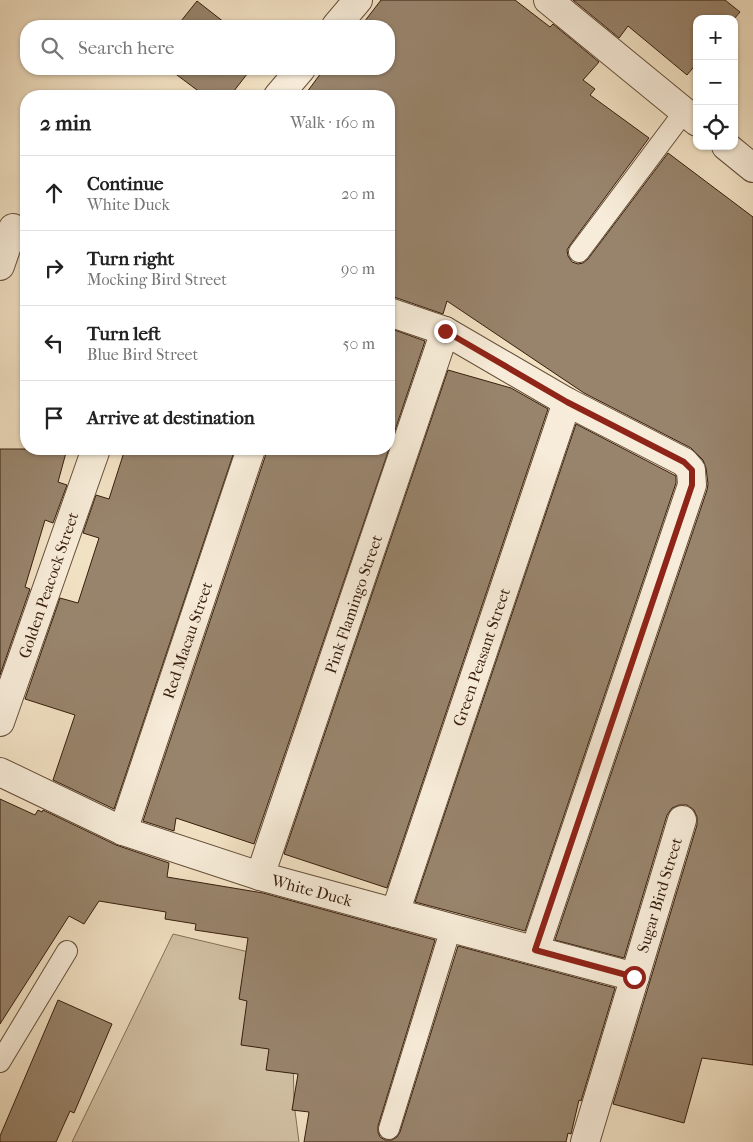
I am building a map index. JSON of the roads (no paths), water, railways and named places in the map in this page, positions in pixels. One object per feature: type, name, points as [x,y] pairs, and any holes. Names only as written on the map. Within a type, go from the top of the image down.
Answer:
[{"type":"street","points":[[341,20],[358,0]]},
{"type":"street","points":[[548,0],[690,117]]},
{"type":"street","points":[[283,90],[296,75]]},
{"type":"street","points":[[731,150],[753,168]]},
{"type":"street","points":[[0,266],[13,228]]},
{"type":"street","points":[[395,314],[445,331],[567,402],[684,462],[692,470],[692,485],[535,950]]},
{"type":"street","name":"Pink Flamingo Street","points":[[260,876],[445,331]]},
{"type":"street","name":"Green Peasant Street","points":[[395,913],[567,402]]},
{"type":"street","name":"Golden Peacock Street","points":[[0,722],[94,455]]},
{"type":"street","name":"Red Macau Street","points":[[123,831],[249,455]]},
{"type":"street","name":"White Duck","points":[[0,772],[123,831],[260,876],[634,977]]},
{"type":"street","name":"Sugar Bird Street","points":[[585,1142],[682,820]]},
{"type":"lane","points":[[579,252],[690,117]]},
{"type":"lane","points":[[389,1129],[451,928]]},
{"type":"lane","points":[[0,1062],[67,951]]}]
